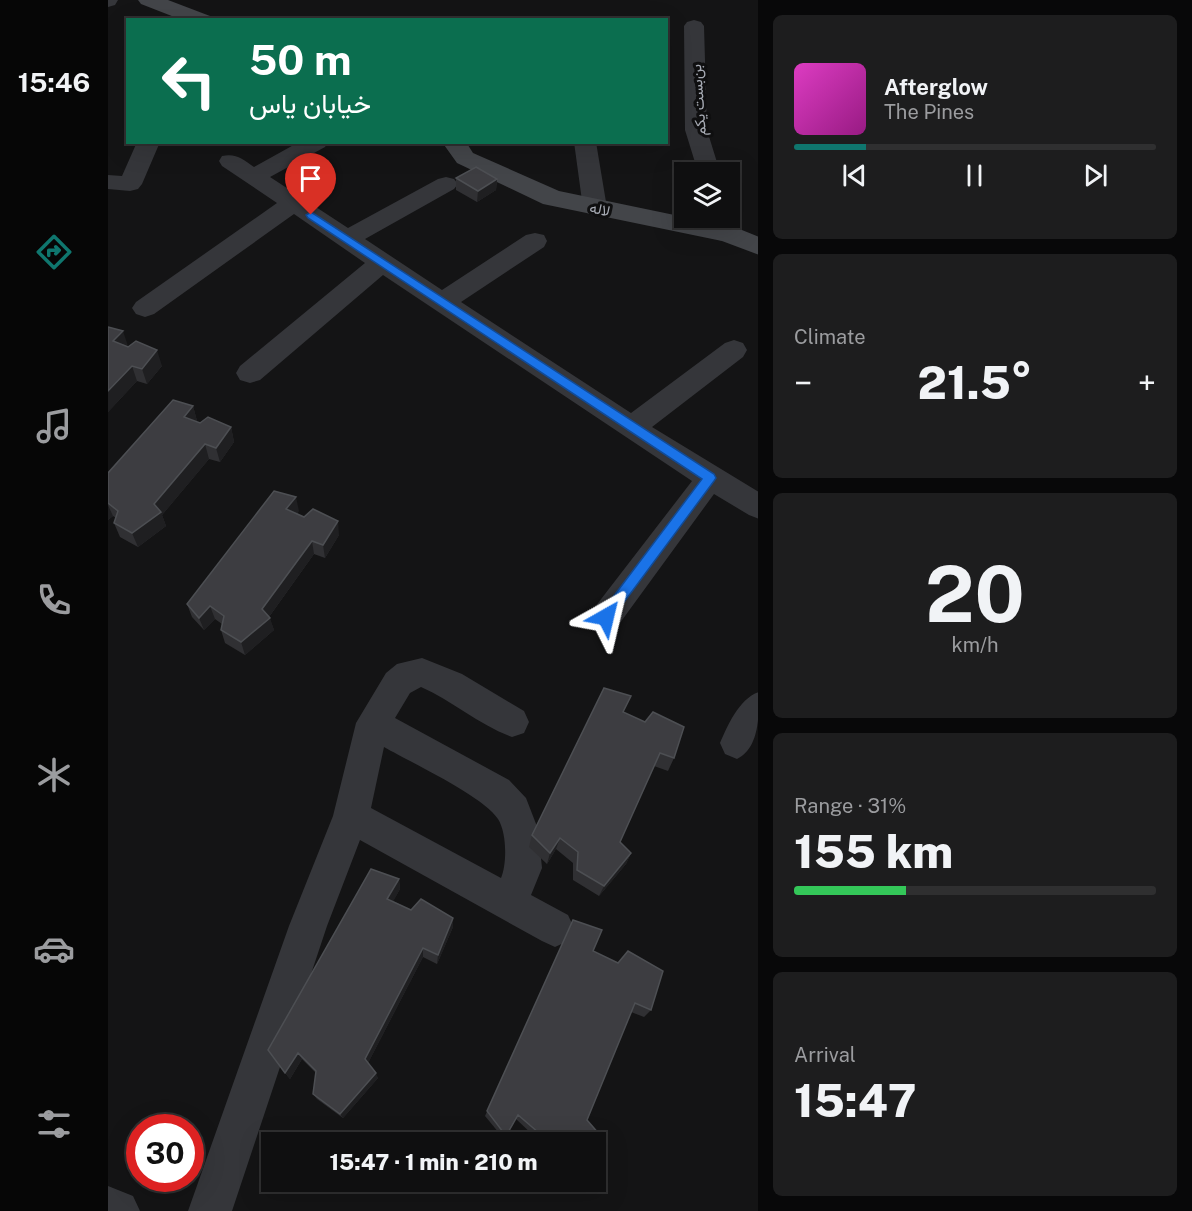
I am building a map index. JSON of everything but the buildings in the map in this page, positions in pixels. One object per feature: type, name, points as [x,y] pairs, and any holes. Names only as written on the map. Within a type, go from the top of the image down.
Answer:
[{"type":"street","points":[[148,0],[198,18]]},
{"type":"street","name":"بن‌بست یکم","points":[[694,26],[696,130],[706,162]]},
{"type":"street","points":[[108,182],[130,184],[148,144]]},
{"type":"street","points":[[253,177],[313,144]]},
{"type":"street","name":"لاله","points":[[454,144],[465,158],[552,198],[595,208],[674,219]]},
{"type":"street","points":[[585,144],[595,208]]},
{"type":"street","points":[[230,161],[631,428],[758,506]]},
{"type":"street","points":[[346,239],[446,184]]},
{"type":"street","points":[[146,308],[294,203]]},
{"type":"street","name":"لاله","points":[[728,228],[758,246]]},
{"type":"street","points":[[442,302],[535,241]]},
{"type":"street","points":[[250,373],[381,263]]},
{"type":"street","points":[[631,428],[734,350]]},
{"type":"street","points":[[606,617],[710,478]]},
{"type":"street","points":[[210,1211],[308,926],[351,816],[373,723],[398,683],[409,674],[422,672],[450,684],[512,722]]},
{"type":"street","points":[[737,743],[758,709]]},
{"type":"street","points":[[373,723],[497,792],[513,810],[520,829],[524,868],[508,903]]},
{"type":"street","points":[[351,816],[555,928]]},
{"type":"street","points":[[108,1208],[118,1211]]},
{"type":"route","points":[[311,215],[710,478],[606,617]]}]
